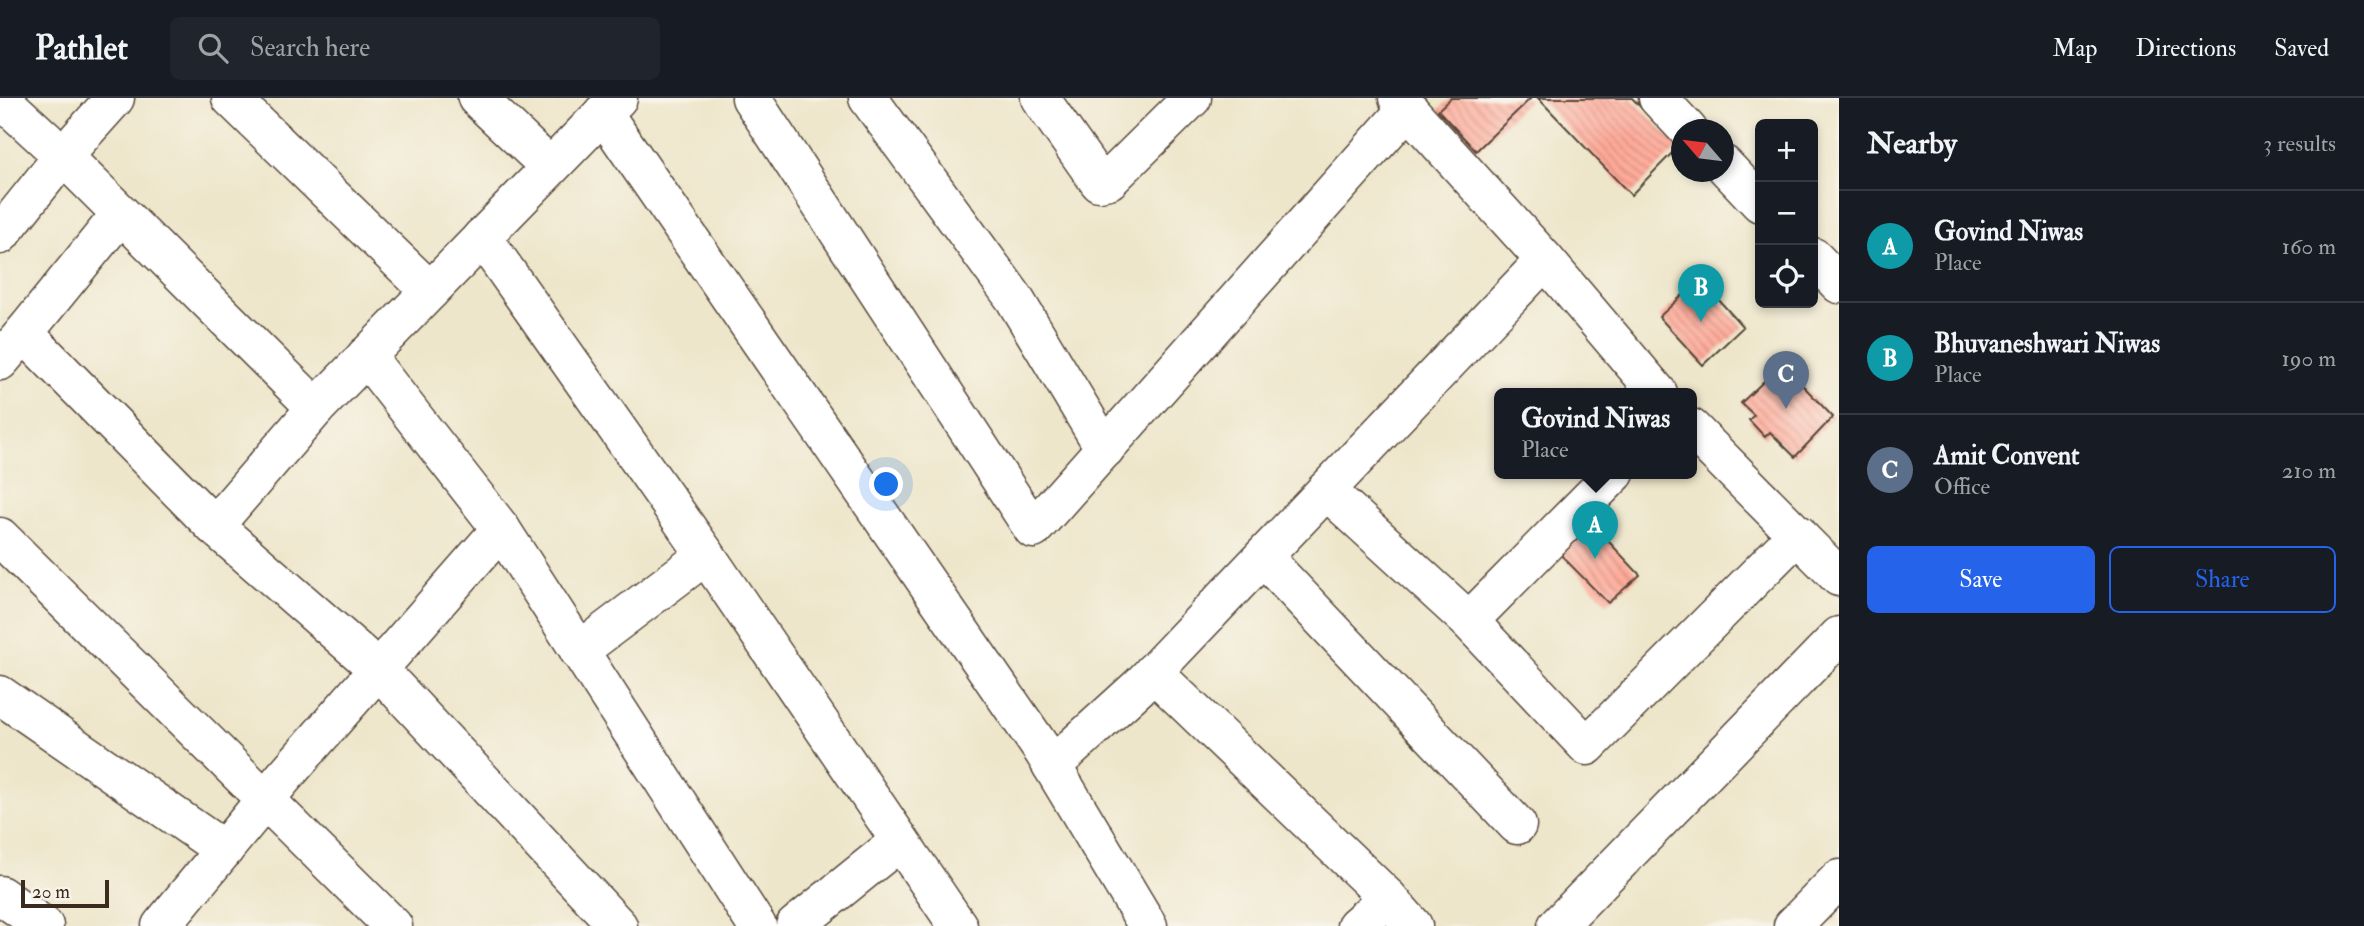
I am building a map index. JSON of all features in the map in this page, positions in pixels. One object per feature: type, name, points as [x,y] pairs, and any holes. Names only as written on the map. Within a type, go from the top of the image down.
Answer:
[{"type":"street","points":[[1,98],[63,156],[316,408]]},
{"type":"street","points":[[0,235],[63,156],[115,98]]},
{"type":"street","points":[[231,98],[430,291]]},
{"type":"street","points":[[477,98],[550,167]]},
{"type":"street","points":[[751,98],[1033,529],[1403,103],[1545,260],[1654,388]]},
{"type":"street","points":[[868,98],[1014,298],[1105,449]]},
{"type":"street","points":[[1040,98],[1099,182],[1110,180],[1192,98]]},
{"type":"street","points":[[1658,98],[1678,119]]},
{"type":"street","points":[[214,526],[316,408],[611,105],[1052,766],[1148,926]]},
{"type":"street","points":[[1734,176],[1755,198]]},
{"type":"street","points":[[120,215],[12,347],[379,669],[618,926]]},
{"type":"street","points":[[482,237],[706,555],[958,926]]},
{"type":"street","points":[[1052,766],[1153,672],[1545,260]]},
{"type":"street","points":[[1818,262],[1839,284]]},
{"type":"street","points":[[366,356],[501,529],[757,926]]},
{"type":"street","points":[[1697,434],[1837,570]]},
{"type":"street","points":[[1469,621],[1609,479]]},
{"type":"street","points":[[1326,490],[1469,621],[1587,746],[1798,534]]},
{"type":"street","points":[[175,921],[224,850],[266,799],[501,529]]},
{"type":"street","points":[[0,537],[393,926]]},
{"type":"street","points":[[579,651],[706,555]]},
{"type":"street","points":[[1263,557],[1517,825]]},
{"type":"street","points":[[1557,926],[1839,636]]},
{"type":"street","points":[[1153,672],[1388,898],[1413,926]]},
{"type":"street","points":[[0,695],[224,850]]},
{"type":"street","points":[[795,926],[900,841]]},
{"type":"street","points":[[1793,926],[1839,879]]},
{"type":"street","points":[[0,895],[44,926]]},
{"type":"street","points":[[1356,926],[1388,898]]},
{"type":"building","points":[[1451,98],[1531,98],[1476,151],[1438,110]]},
{"type":"building","points":[[1538,98],[1632,98],[1671,140],[1671,154],[1631,195]]},
{"type":"building","points":[[1700,279],[1743,327],[1703,365],[1659,317]]},
{"type":"building","points":[[1782,364],[1833,417],[1795,457],[1770,432],[1765,437],[1749,420],[1754,415],[1741,403]]},
{"type":"building","points":[[1580,511],[1640,575],[1608,603],[1549,543]]},
{"type":"place","name":"Bhuvaneshwari Niwas","points":[[1701,322]]},
{"type":"place","name":"Amit Convent","points":[[1786,409]]},
{"type":"place","name":"Govind Niwas","points":[[1595,559]]}]
